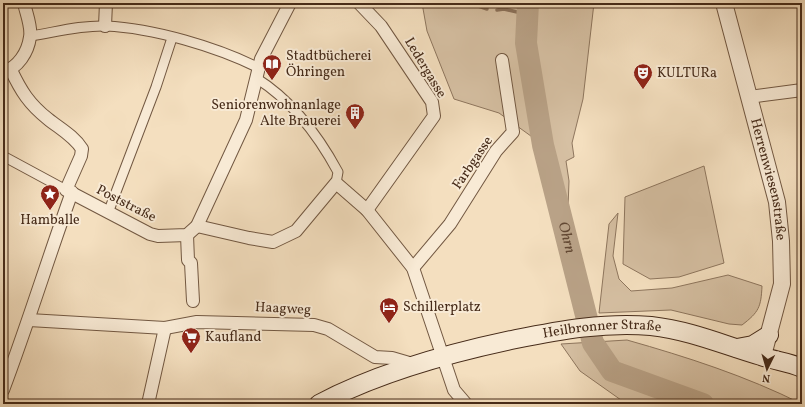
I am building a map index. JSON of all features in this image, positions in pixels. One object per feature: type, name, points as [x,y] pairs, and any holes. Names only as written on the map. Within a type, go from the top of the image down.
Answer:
[{"type":"main road","name":"Heilbronner Straße","points":[[319,404],[337,395],[441,356],[563,329],[607,324],[650,326],[671,329],[698,335],[762,357],[797,365]]},
{"type":"main road","points":[[737,348],[753,345],[769,335]]},
{"type":"main road","name":"Heilbronner Straße","points":[[762,357],[802,381]]},
{"type":"street","points":[[3,390],[29,320],[60,226],[69,191],[82,156],[82,149],[79,144],[31,104],[7,71],[24,55],[31,36],[24,3]]},
{"type":"street","points":[[105,26],[106,3]]},
{"type":"street","points":[[193,301],[191,263],[188,260],[187,236],[197,226],[246,120],[261,59],[290,3]]},
{"type":"street","name":"Ledergasse","points":[[359,3],[381,26],[432,102],[434,116],[367,210]]},
{"type":"street","name":"Herrenwiesenstraße","points":[[724,3],[777,202],[781,241],[782,284],[762,357]]},
{"type":"street","points":[[31,36],[79,27],[105,26],[137,28],[236,57],[258,73],[304,118],[327,150],[338,172],[336,183],[296,231],[273,242],[197,226]]},
{"type":"street","points":[[108,213],[156,87],[172,38]]},
{"type":"street","name":"Farbgasse","points":[[413,268],[450,224],[496,151],[513,132],[502,60]]},
{"type":"street","points":[[749,97],[802,90]]},
{"type":"street","name":"Poststraße","points":[[3,156],[150,234],[187,236]]},
{"type":"street","points":[[336,183],[367,210],[413,268],[441,356],[454,390],[466,404]]},
{"type":"street","name":"Haagweg","points":[[29,320],[165,328],[197,322],[314,325],[328,329],[374,357],[392,358],[416,365]]},
{"type":"street","points":[[148,404],[165,328]]},
{"type":"street","points":[[769,335],[779,352],[797,365]]},
{"type":"shaded area","points":[[422,3],[594,3],[583,99],[572,143],[574,157],[566,161],[569,181],[568,208],[554,209],[535,139],[499,113],[454,99],[427,31]]},
{"type":"shaded area","points":[[704,166],[724,263],[679,277],[650,279],[623,264],[625,197]]},
{"type":"shaded area","points":[[618,213],[613,256],[619,279],[631,291],[672,288],[728,275],[762,286],[760,304],[756,312],[742,325],[729,324],[671,310],[599,313],[609,224]]},
{"type":"shaded area","points":[[627,340],[672,353],[738,376],[802,404],[636,404],[621,400],[580,371],[561,344]]},
{"type":"waterway","points":[[470,3],[487,9]]},
{"type":"waterway","name":"Ohrn","points":[[528,3],[526,43],[543,145],[593,343],[612,371],[703,404]]},
{"type":"waterway","points":[[497,10],[504,9],[526,14]]},
{"type":"place","name":"Stadtbücherei Öhringen","points":[[272,81]]},
{"type":"place","name":"KULTURa","points":[[643,90]]},
{"type":"place","name":"Seniorenwohnanlage Alte Brauerei","points":[[355,130]]},
{"type":"place","name":"Hamballe","points":[[50,211]]},
{"type":"place","name":"Schillerplatz","points":[[389,324]]},
{"type":"place","name":"Kaufland","points":[[191,354]]}]
